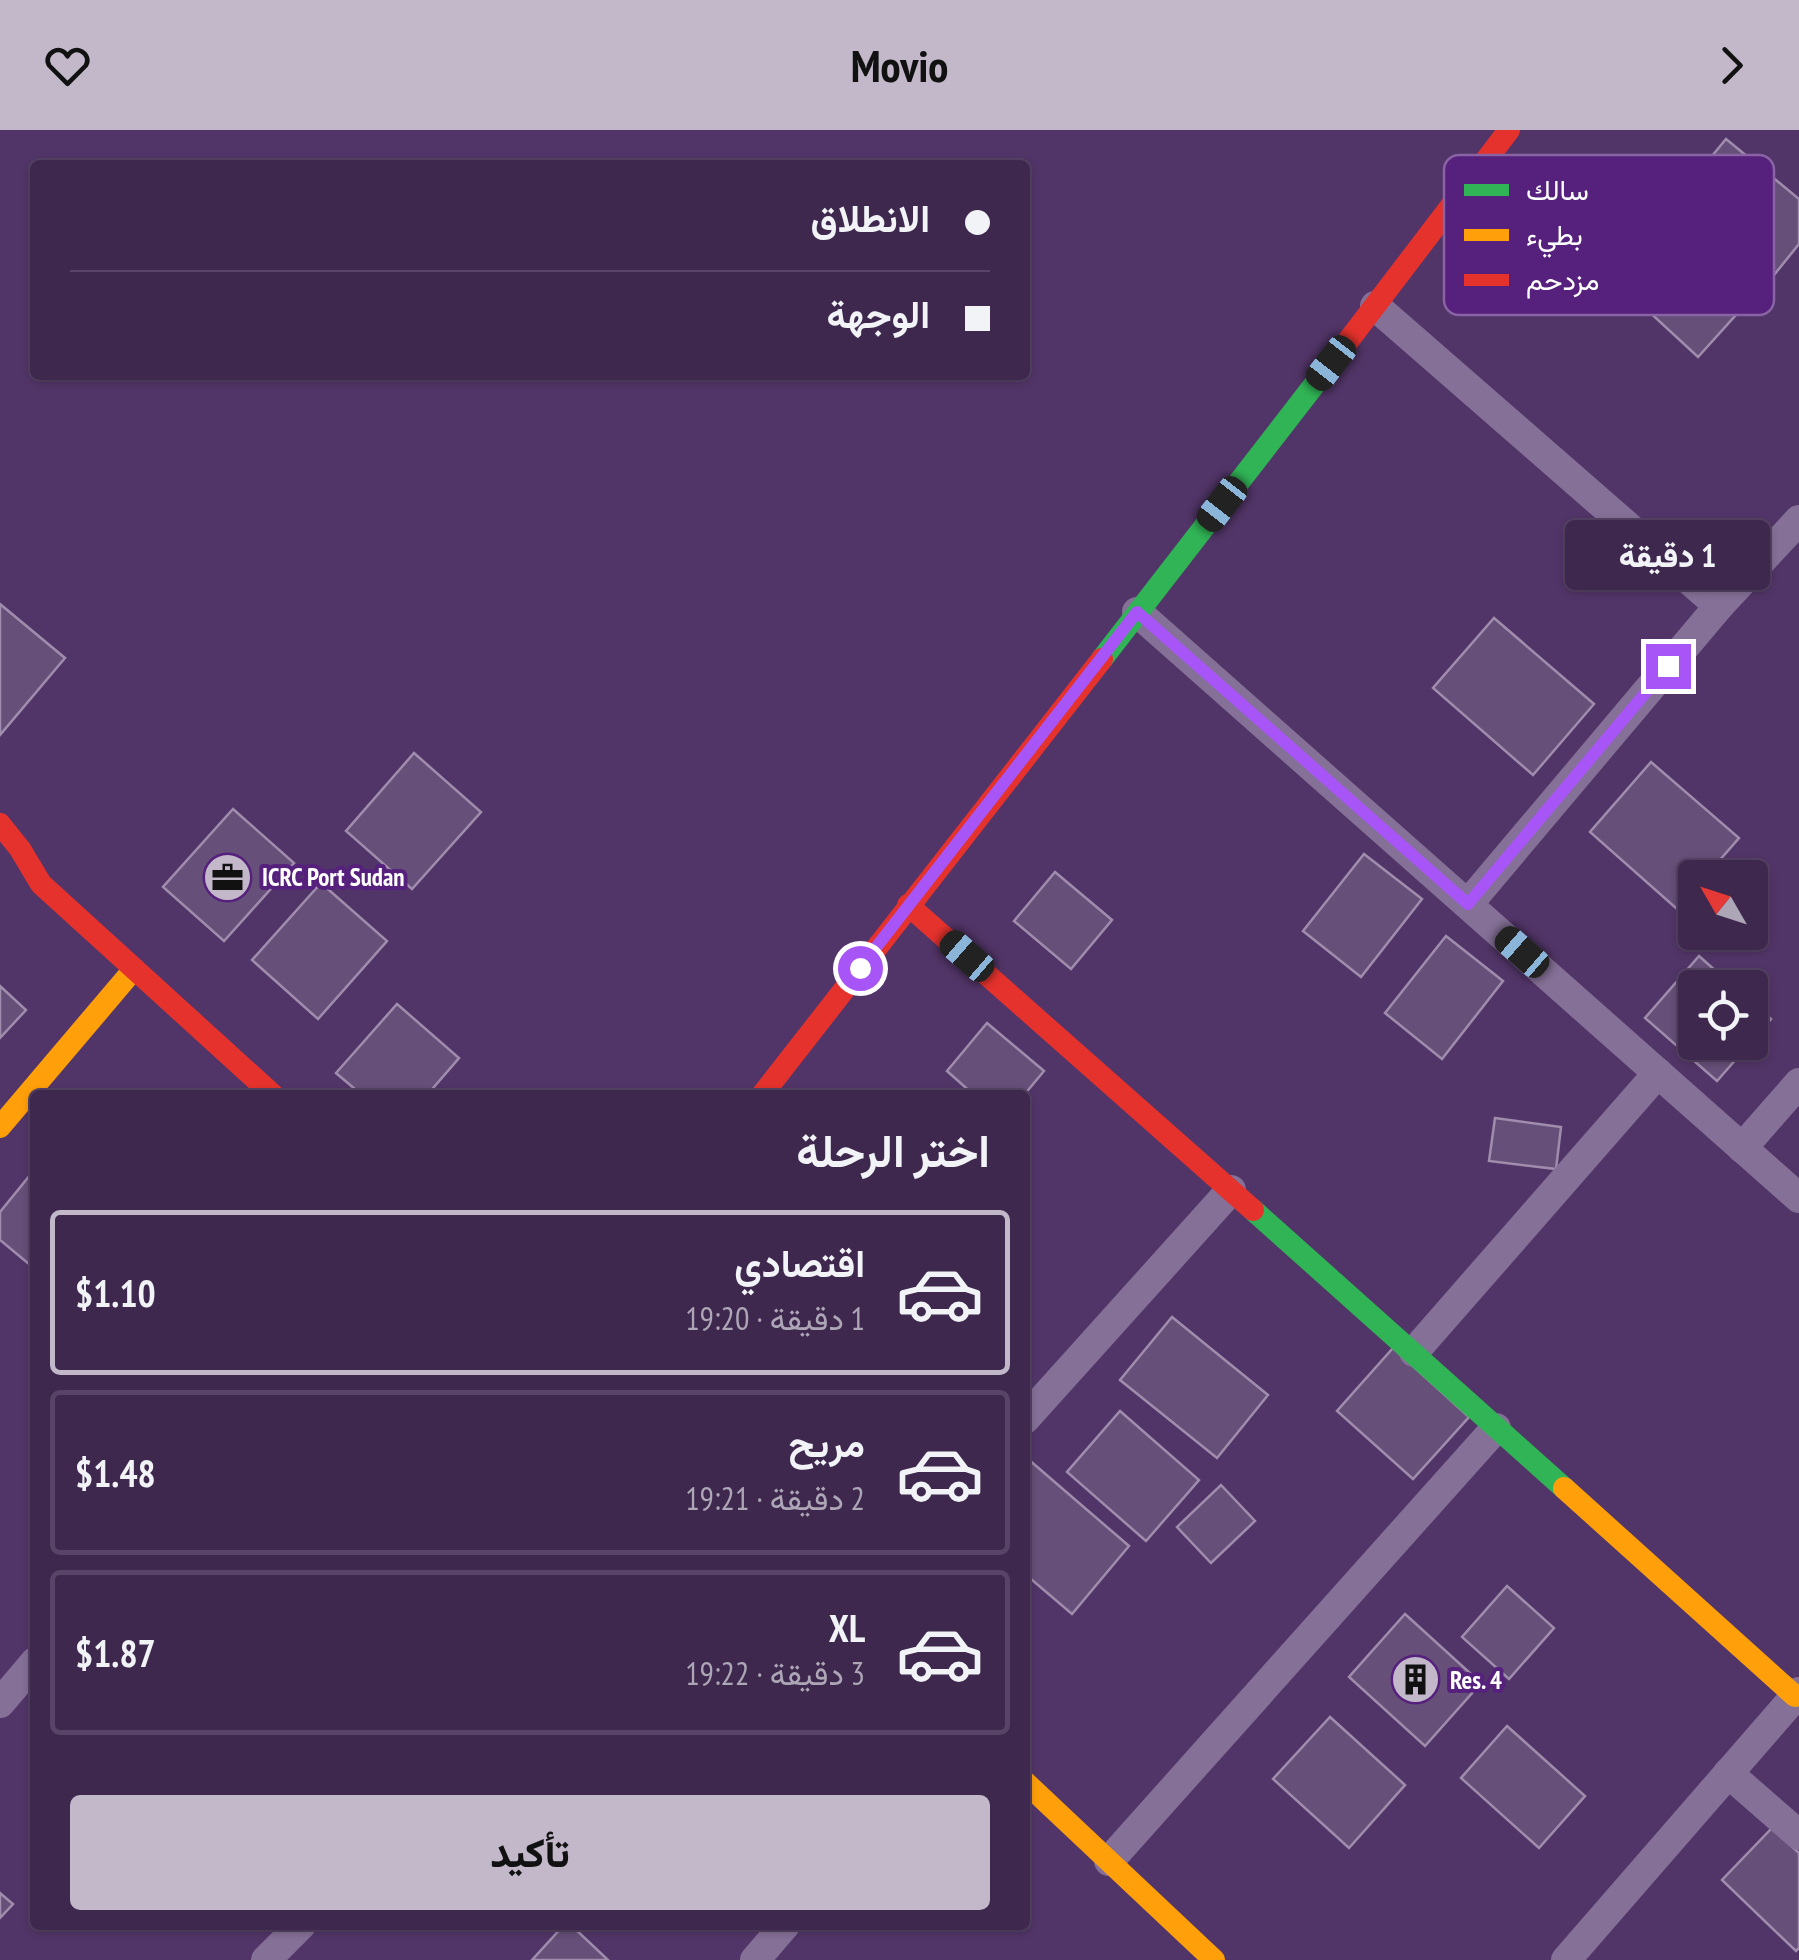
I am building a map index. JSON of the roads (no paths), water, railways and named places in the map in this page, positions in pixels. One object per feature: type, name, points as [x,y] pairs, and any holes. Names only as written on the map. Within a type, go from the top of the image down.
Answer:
[{"type":"street","points":[[1491,155],[1510,130]]},
{"type":"street","points":[[766,1090],[1444,216]]},
{"type":"street","points":[[1375,306],[1718,606]]},
{"type":"street","points":[[1468,904],[1718,606],[1799,520]]},
{"type":"street","points":[[1137,612],[1799,1198]]},
{"type":"street","points":[[0,824],[42,884],[268,1090]]},
{"type":"street","points":[[0,867],[42,884]]},
{"type":"street","points":[[908,905],[1797,1694],[1566,1960]]},
{"type":"street","points":[[31,1090],[134,969]]},
{"type":"street","points":[[1414,1352],[1658,1072]]},
{"type":"street","points":[[1742,1148],[1799,1083]]},
{"type":"street","points":[[0,1127],[30,1092]]},
{"type":"street","points":[[1030,1413],[1231,1190]]},
{"type":"street","points":[[1109,1861],[1496,1428]]},
{"type":"street","points":[[0,1703],[30,1668]]},
{"type":"street","points":[[1728,1773],[1799,1836]]},
{"type":"street","points":[[1030,1787],[1214,1960]]},
{"type":"street","points":[[266,1960],[296,1930]]},
{"type":"street","points":[[755,1960],[781,1930]]},
{"type":"place","name":"ICRC Port Sudan","points":[[227,877]]},
{"type":"place","name":"Res. 4","points":[[1415,1680]]}]
